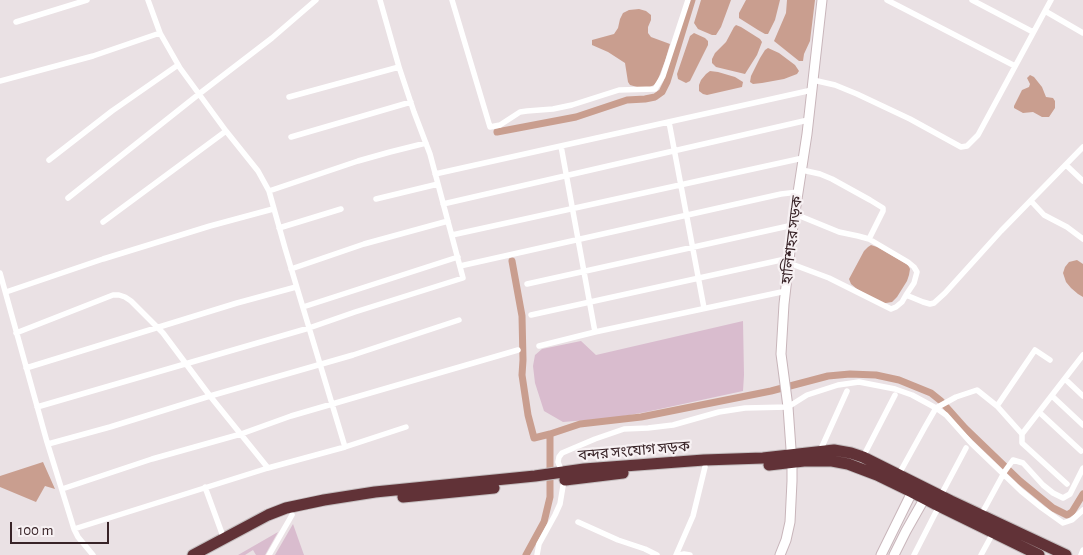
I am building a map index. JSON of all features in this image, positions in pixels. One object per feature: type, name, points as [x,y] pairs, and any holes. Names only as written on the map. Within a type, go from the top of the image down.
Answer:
[{"type":"highway","name":"বন্দর সংযোগ সড়ক","points":[[209,555],[279,518],[316,508],[370,500],[466,491],[562,476],[618,474],[792,459],[834,450],[863,457],[899,474],[915,487],[993,533],[1039,555]]},
{"type":"highway","name":"বন্দর সংযোগ সড়ক","points":[[562,476],[584,468],[763,458],[832,461],[848,464],[915,487]]},
{"type":"highway","name":"বন্দর সংযোগ সড়ক","points":[[194,555],[268,515],[304,504],[375,492],[535,480]]},
{"type":"highway","name":"বন্দর সংযোগ সড়ক","points":[[940,501],[981,515],[1066,555]]},
{"type":"street","points":[[16,22],[87,0]]},
{"type":"street","points":[[148,0],[160,34],[178,64],[198,94],[258,171],[269,191],[273,210],[345,448]]},
{"type":"street","points":[[68,198],[198,94],[272,38],[316,0]]},
{"type":"street","points":[[37,407],[309,328],[463,278],[426,143],[399,67],[380,0]]},
{"type":"street","points":[[452,0],[490,127],[500,125],[520,112],[572,105],[619,90],[655,89],[663,76],[688,0]]},
{"type":"street","name":"হালিশহর সড়ক","points":[[780,555],[790,522],[792,481],[788,407],[781,354],[789,261],[814,80],[822,0]]},
{"type":"street","points":[[887,0],[1015,66]]},
{"type":"street","points":[[972,0],[1033,32]]},
{"type":"street","points":[[814,80],[846,89],[961,147],[967,146],[978,135],[1051,0]]},
{"type":"street","points":[[1045,10],[1083,33]]},
{"type":"street","points":[[0,81],[85,58],[160,34]]},
{"type":"street","points":[[49,160],[112,111],[178,64]]},
{"type":"street","points":[[288,97],[399,67]]},
{"type":"street","points":[[435,174],[812,90]]},
{"type":"street","points":[[291,137],[411,102]]},
{"type":"street","points":[[443,204],[808,120]]},
{"type":"street","points":[[668,122],[704,308]]},
{"type":"street","points":[[103,222],[226,131]]},
{"type":"street","points":[[269,191],[358,161],[426,143]]},
{"type":"street","points":[[561,146],[595,332]]},
{"type":"street","points":[[906,295],[934,304],[1001,231],[1083,147]]},
{"type":"street","points":[[452,235],[804,158]]},
{"type":"street","points":[[1066,165],[1083,181]]},
{"type":"street","points":[[802,170],[832,179],[883,208],[869,239]]},
{"type":"street","points":[[376,199],[438,184]]},
{"type":"street","points":[[460,266],[781,194],[798,192]]},
{"type":"street","points":[[1031,201],[1044,214],[1068,226],[1083,239]]},
{"type":"street","points":[[279,228],[341,208]]},
{"type":"street","points":[[6,292],[103,259],[210,226],[273,210]]},
{"type":"street","points":[[531,315],[698,278],[789,261],[829,278],[891,309],[902,302],[916,278],[917,272],[914,267],[896,254],[869,239],[839,232],[795,214]]},
{"type":"street","points":[[291,268],[364,244],[448,221]]},
{"type":"street","points":[[527,284],[794,225]]},
{"type":"street","points":[[303,307],[458,257]]},
{"type":"street","points":[[0,273],[37,407],[74,529],[82,543],[93,555]]},
{"type":"street","points":[[26,368],[296,286]]},
{"type":"street","points":[[539,346],[786,291]]},
{"type":"street","points":[[16,333],[113,296],[119,295],[131,301],[158,328],[268,468]]},
{"type":"street","points":[[48,444],[320,365],[459,320]]},
{"type":"street","points":[[62,489],[152,459],[241,434],[291,416],[518,350]]},
{"type":"street","points":[[997,406],[1035,350],[1050,360]]},
{"type":"street","points":[[1067,484],[1022,443],[1022,434],[1083,355]]},
{"type":"street","points":[[1065,379],[1083,396]]},
{"type":"street","points":[[537,555],[539,544],[560,504],[562,476],[558,462],[562,453],[624,429],[668,426],[719,412],[745,408],[788,407],[807,395],[859,382],[895,389],[912,395],[936,408],[1020,491],[1063,523],[1072,520],[1083,510]]},
{"type":"street","points":[[820,452],[847,390]]},
{"type":"street","points":[[899,474],[936,408],[956,397],[977,390],[997,406],[1022,434]]},
{"type":"street","points":[[863,457],[895,394]]},
{"type":"street","points":[[1052,396],[1083,425]]},
{"type":"street","points":[[1039,412],[1081,451]]},
{"type":"street","points":[[74,529],[268,468],[345,448],[406,427]]},
{"type":"street","points":[[914,555],[966,448]]},
{"type":"street","points":[[981,515],[1013,460],[1023,463],[1053,494],[1063,498],[1070,494],[1083,468]]},
{"type":"street","points":[[678,555],[693,516],[705,467]]},
{"type":"street","points":[[205,487],[224,538]]},
{"type":"street","points":[[881,555],[915,487]]},
{"type":"street","points":[[894,555],[927,494]]},
{"type":"street","points":[[269,555],[292,514]]},
{"type":"street","points":[[578,522],[657,555]]},
{"type":"street","points":[[981,555],[993,533]]},
{"type":"street","points":[[1080,555],[1083,550]]},
{"type":"street","points":[[678,555],[690,555]]},
{"type":"shaded area","points":[[701,0],[731,0],[716,35],[698,29],[694,23]]},
{"type":"shaded area","points":[[746,0],[780,0],[775,20],[768,34],[739,18],[739,13]]},
{"type":"shaded area","points":[[787,0],[815,0],[810,41],[803,61],[799,61],[774,41],[786,13]]},
{"type":"shaded area","points":[[639,9],[651,15],[648,33],[651,37],[670,44],[657,82],[650,87],[630,85],[625,63],[608,52],[592,45],[592,40],[614,34],[623,13]]},
{"type":"shaded area","points":[[736,25],[762,42],[757,55],[745,74],[716,67],[712,63],[715,53],[726,42]]},
{"type":"shaded area","points":[[694,33],[705,38],[708,41],[708,45],[690,81],[686,83],[678,79],[677,74],[690,36]]},
{"type":"shaded area","points":[[768,48],[779,53],[795,65],[799,71],[797,74],[784,79],[753,84],[750,82],[751,76],[760,58]]},
{"type":"shaded area","points":[[710,71],[735,77],[743,82],[742,87],[707,95],[703,94],[699,91],[699,85],[701,80]]},
{"type":"shaded area","points":[[1030,75],[1042,87],[1046,97],[1053,98],[1055,101],[1055,108],[1049,117],[1042,117],[1033,112],[1023,113],[1014,108],[1022,90],[1029,87],[1030,84],[1027,78]]},
{"type":"shaded area","points":[[871,245],[908,265],[910,269],[907,281],[892,302],[881,303],[857,289],[851,284],[849,279],[864,251]]},
{"type":"shaded area","points":[[1077,260],[1083,264],[1083,297],[1066,282],[1063,273],[1069,262]]},
{"type":"shaded area","points":[[743,321],[743,391],[613,418],[563,422],[544,411],[535,383],[533,366],[535,355],[542,349],[581,341],[596,355]]},
{"type":"shaded area","points":[[43,462],[55,489],[45,486],[36,502],[0,487],[0,476]]},
{"type":"shaded area","points":[[293,524],[304,555],[275,555]]},
{"type":"shaded area","points":[[278,532],[265,555],[256,555],[253,550],[245,555],[238,555]]},
{"type":"waterway","points":[[497,132],[576,117],[627,100],[655,97],[662,92],[667,82],[692,0]]},
{"type":"waterway","points":[[512,261],[522,316],[522,375],[528,415],[534,438],[580,424],[641,417],[771,391],[828,376],[850,374],[876,375],[899,380],[931,393],[1020,481],[1053,508],[1067,515],[1072,512],[1083,494]]},
{"type":"waterway","points":[[526,555],[544,522],[550,497],[550,434]]}]
